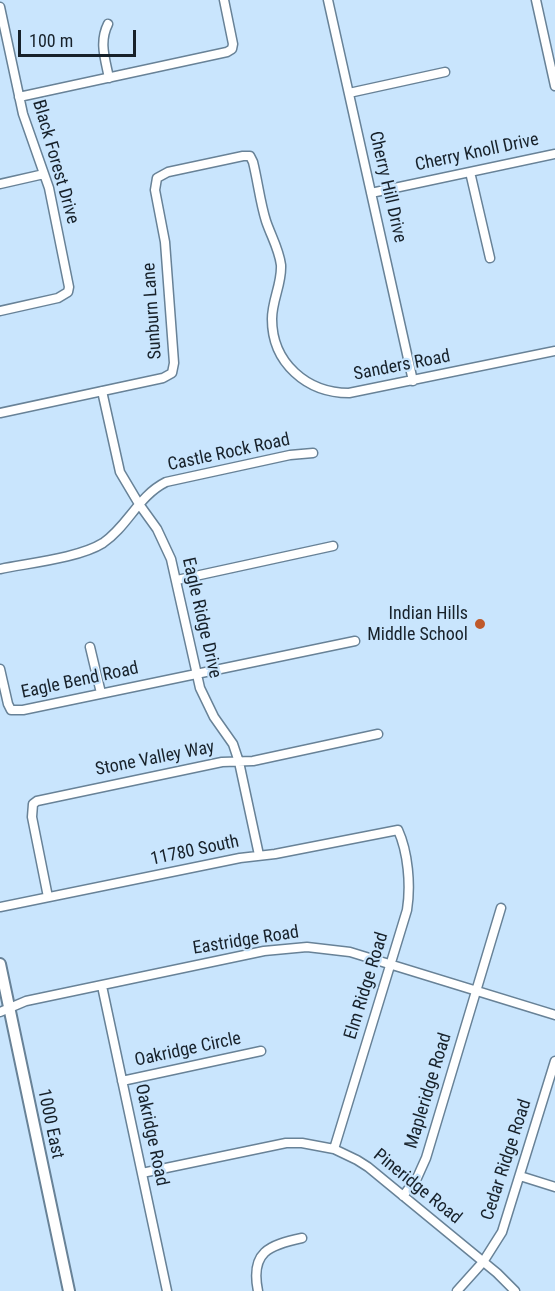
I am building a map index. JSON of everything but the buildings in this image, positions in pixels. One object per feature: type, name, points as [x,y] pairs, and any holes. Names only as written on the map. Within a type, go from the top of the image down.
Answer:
[{"type":"street","points":[[19,97],[227,52],[232,49],[233,44],[224,0]]},
{"type":"street","name":"Cherry Hill Drive","points":[[328,0],[413,381]]},
{"type":"street","points":[[536,0],[551,50],[555,87]]},
{"type":"street","name":"Black Forest Drive","points":[[0,7],[19,97],[27,129],[44,174],[69,283],[68,292],[58,298],[0,311]]},
{"type":"street","points":[[108,24],[103,34],[102,46],[109,78]]},
{"type":"street","points":[[349,93],[445,72]]},
{"type":"street","name":"Cherry Knoll Drive","points":[[371,193],[555,154]]},
{"type":"street","name":"Sanders Road","points":[[157,178],[168,172],[250,156],[267,223],[280,259],[280,279],[272,318],[275,339],[284,360],[293,372],[305,382],[319,389],[335,393],[363,392],[555,351]]},
{"type":"street","points":[[470,172],[490,258]]},
{"type":"street","points":[[0,184],[44,174]]},
{"type":"street","name":"Sunburn Lane","points":[[0,413],[163,378],[172,373],[174,368],[165,242],[155,190],[157,178]]},
{"type":"street","name":"Eagle Ridge Drive","points":[[102,391],[118,465],[125,482],[164,543],[177,580],[197,673],[206,703],[233,744],[259,855]]},
{"type":"street","name":"Castle Rock Road","points":[[0,569],[89,549],[102,543],[113,534],[149,492],[166,482],[290,455],[313,453]]},
{"type":"street","points":[[177,580],[333,546]]},
{"type":"street","name":"Eagle Bend Road","points":[[0,669],[11,710],[23,710],[355,640]]},
{"type":"street","points":[[90,647],[101,693]]},
{"type":"street","name":"Stone Valley Way","points":[[48,897],[32,817],[33,804],[43,799],[222,762],[253,761],[378,734]]},
{"type":"street","name":"11780 South","points":[[0,907],[259,855],[275,854],[398,830]]},
{"type":"street","name":"Elm Ridge Road","points":[[334,1149],[409,898],[403,843],[398,830]]},
{"type":"street","name":"Mapleridge Road","points":[[403,1196],[417,1178],[426,1158],[501,908]]},
{"type":"street","name":"Eastridge Road","points":[[4,1010],[26,1001],[285,948],[329,948],[391,964],[555,1015]]},
{"type":"street","name":"1000 East","points":[[0,964],[4,1010],[69,1291]]},
{"type":"street","name":"Oakridge Road","points":[[102,986],[167,1291]]},
{"type":"street","name":"Oakridge Circle","points":[[122,1081],[261,1051]]},
{"type":"street","name":"Cedar Ridge Road","points":[[457,1291],[483,1262],[502,1232],[555,1061]]},
{"type":"street","name":"Pineridge Road","points":[[142,1173],[286,1143],[302,1143],[334,1149],[368,1167],[515,1291]]},
{"type":"street","points":[[520,1176],[555,1187]]},
{"type":"street","points":[[258,1291],[256,1271],[261,1256],[274,1245],[302,1238]]},
{"type":"place","name":"Indian Hills Middle School","points":[[480,624]]}]
